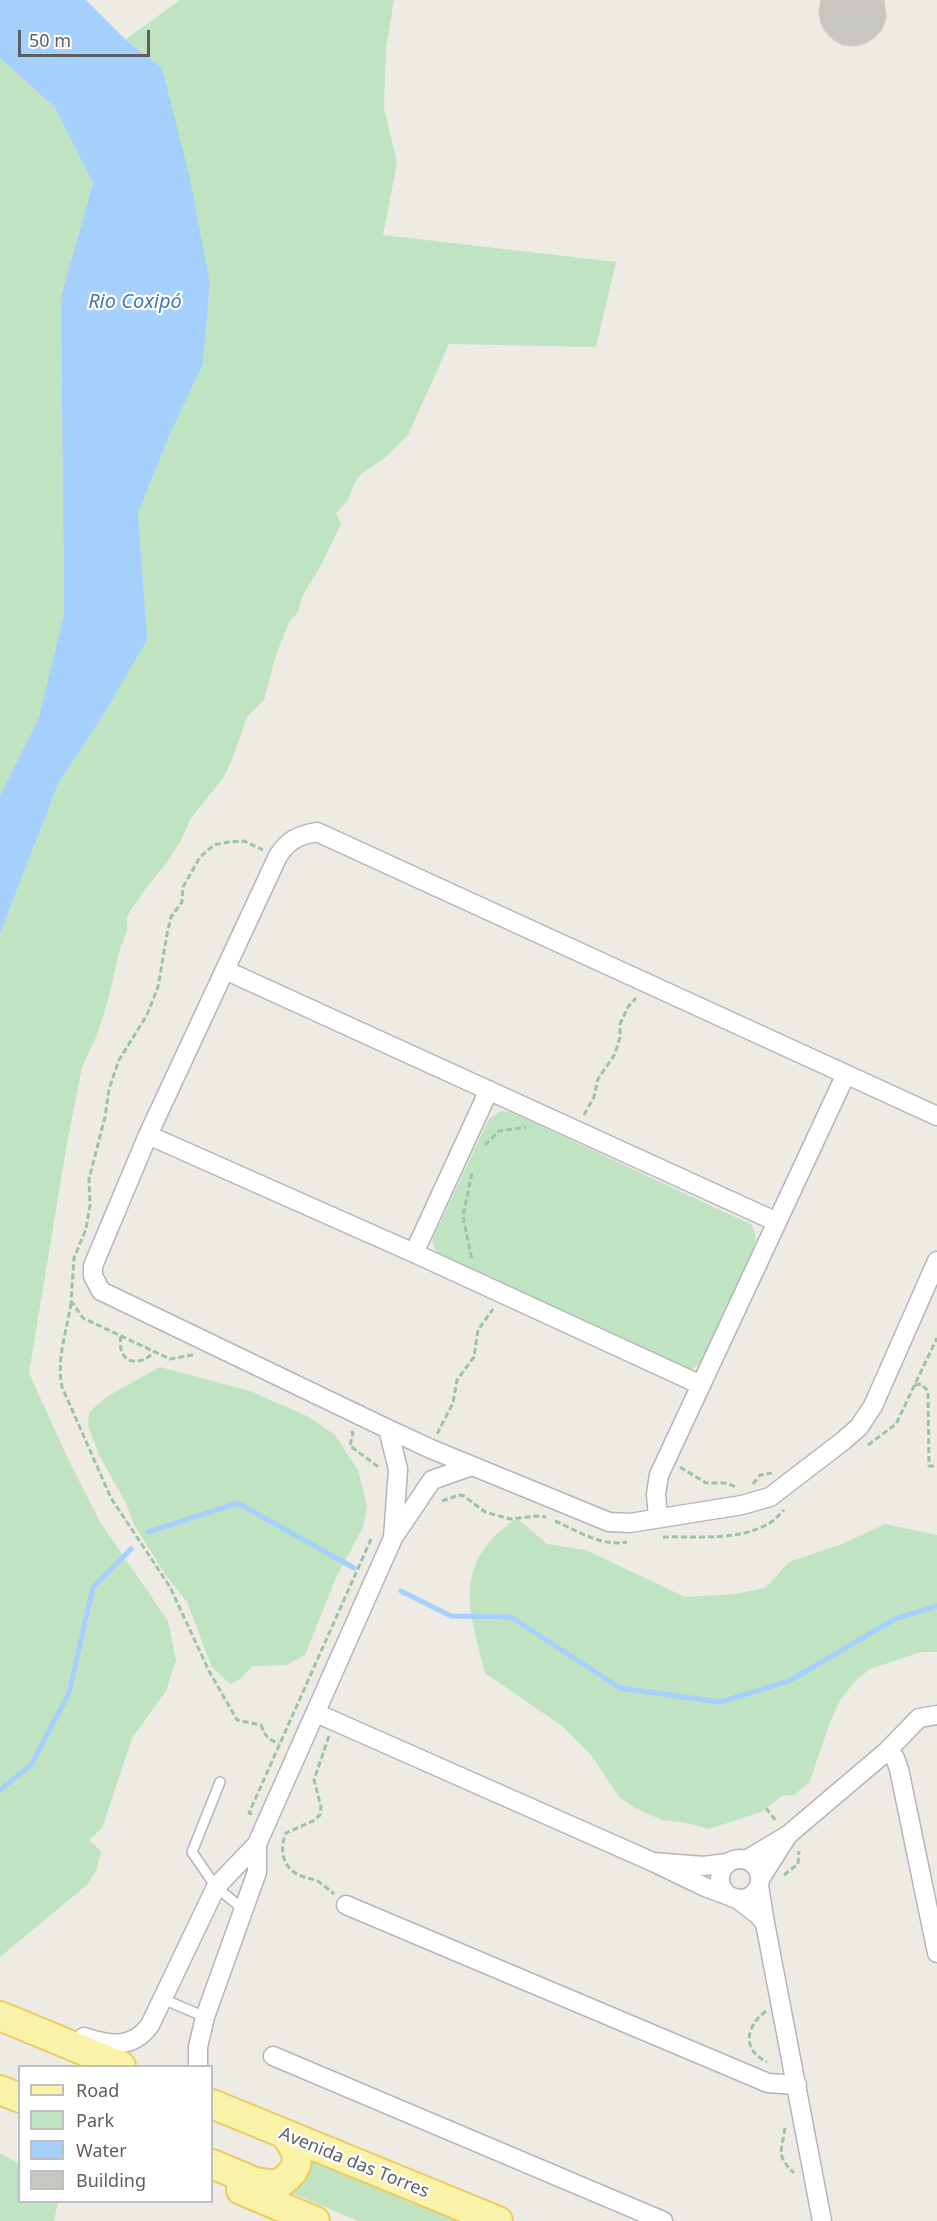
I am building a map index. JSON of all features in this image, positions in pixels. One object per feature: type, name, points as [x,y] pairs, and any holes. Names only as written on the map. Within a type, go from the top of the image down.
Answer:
[{"type":"main road","points":[[3,2017],[116,2065]]},
{"type":"main road","points":[[0,2090],[18,2095]]},
{"type":"main road","name":"Avenida das Torres","points":[[213,2104],[498,2221]]},
{"type":"main road","points":[[213,2164],[255,2182],[277,2185],[291,2176],[298,2160],[297,2150],[286,2136]]},
{"type":"main road","points":[[213,2178],[315,2221]]},
{"type":"street","points":[[937,1116],[317,832],[302,834],[291,840],[278,856],[148,1136],[93,1266],[93,1276],[101,1291],[431,1449],[609,1522],[630,1523],[770,1497],[859,1426],[873,1406],[937,1261]]},
{"type":"street","points":[[225,970],[777,1222]]},
{"type":"street","points":[[658,1518],[656,1494],[659,1475],[846,1074]]},
{"type":"street","points":[[414,1253],[489,1090]]},
{"type":"street","points":[[148,1136],[414,1253],[701,1385]]},
{"type":"street","points":[[388,1429],[398,1469],[393,1538]]},
{"type":"street","points":[[3,2017],[106,2045],[120,2045],[146,2031],[216,1887],[257,1844],[393,1538],[432,1480],[472,1466]]},
{"type":"street","points":[[316,1713],[734,1898],[751,1896],[766,1881],[788,1835]]},
{"type":"street","points":[[765,1923],[757,1914],[722,1888],[720,1881],[723,1869],[733,1860],[746,1860],[788,1835],[887,1751],[919,1718],[937,1715]]},
{"type":"street","points":[[887,1751],[895,1758],[899,1769],[937,1953]]},
{"type":"street","points":[[198,2065],[198,2047],[205,2017],[257,1872],[257,1844]]},
{"type":"street","points":[[746,1860],[756,1867],[766,1881],[765,1923],[822,2221]]},
{"type":"street","points":[[653,1862],[703,1866],[728,1863]]},
{"type":"street","points":[[346,1905],[768,2083],[797,2085]]},
{"type":"street","points":[[273,2055],[663,2221]]},
{"type":"street","points":[[213,2090],[264,2114],[286,2136]]},
{"type":"lane","points":[[220,1782],[192,1852],[216,1887],[243,1909]]},
{"type":"lane","points":[[163,1999],[205,2017]]},
{"type":"path","points":[[278,856],[244,841],[214,845],[200,857],[183,887],[182,902],[171,917],[158,987],[147,1015],[119,1060],[109,1089],[105,1117],[89,1179],[90,1205],[86,1229],[74,1258],[71,1301],[62,1338],[60,1377],[62,1387],[111,1498],[170,1587],[209,1671],[237,1719],[261,1725],[265,1735],[279,1743]]},
{"type":"path","points":[[576,1130],[594,1097],[597,1079],[615,1054],[620,1037],[620,1024],[628,1007],[646,981]]},
{"type":"path","points":[[483,1148],[499,1131],[514,1128],[534,1129]]},
{"type":"path","points":[[472,1262],[464,1216],[474,1165]]},
{"type":"path","points":[[431,1449],[453,1403],[457,1380],[474,1357],[478,1330],[494,1309],[501,1293]]},
{"type":"path","points":[[71,1301],[83,1318],[170,1359],[201,1353]]},
{"type":"path","points":[[121,1336],[119,1347],[123,1356],[130,1360],[140,1361],[148,1358],[154,1352]]},
{"type":"path","points":[[937,1338],[915,1384],[921,1384],[928,1391],[929,1466],[937,1466]]},
{"type":"path","points":[[350,1428],[353,1433],[350,1446],[384,1472],[398,1469]]},
{"type":"path","points":[[665,1461],[685,1469],[706,1483],[725,1483],[741,1489]]},
{"type":"path","points":[[432,1480],[442,1501],[436,1507]]},
{"type":"path","points":[[335,1721],[320,1757],[314,1780],[321,1815],[314,1821],[286,1833],[282,1843],[282,1853],[294,1873],[320,1882],[346,1905]]},
{"type":"path","points":[[766,1881],[787,1874],[798,1864],[799,1850],[788,1835]]},
{"type":"green space","points":[[180,0],[394,0],[386,48],[384,108],[397,163],[383,235],[616,262],[596,347],[449,344],[408,435],[386,457],[361,474],[348,500],[336,513],[341,524],[302,597],[298,612],[289,622],[276,655],[264,700],[247,717],[223,778],[191,818],[167,862],[127,916],[127,931],[120,949],[107,1004],[97,1035],[82,1067],[67,1143],[29,1373],[100,1522],[168,1621],[176,1660],[166,1691],[132,1738],[102,1828],[89,1840],[101,1851],[97,1868],[88,1884],[0,1957],[0,934],[58,784],[102,717],[146,640],[138,513],[170,434],[203,363],[210,283],[162,68],[126,39]]},
{"type":"green space","points":[[0,58],[55,108],[93,183],[61,296],[64,614],[38,720],[0,795]]},
{"type":"green space","points":[[501,1111],[511,1112],[752,1225],[756,1237],[754,1250],[701,1364],[689,1370],[438,1256],[432,1240],[489,1119]]},
{"type":"green space","points":[[160,1367],[250,1391],[309,1417],[335,1435],[358,1470],[367,1506],[363,1527],[335,1580],[305,1655],[286,1665],[252,1666],[241,1679],[230,1684],[212,1667],[187,1602],[165,1574],[133,1523],[126,1503],[99,1455],[88,1426],[89,1412],[108,1396]]},
{"type":"green space","points":[[517,1518],[547,1544],[586,1550],[685,1597],[735,1594],[765,1588],[789,1562],[842,1544],[885,1524],[937,1535],[937,1652],[921,1652],[870,1669],[856,1680],[840,1700],[809,1783],[794,1795],[782,1796],[761,1812],[709,1829],[662,1820],[635,1808],[619,1797],[592,1756],[562,1726],[485,1673],[474,1627],[470,1587],[474,1569],[482,1552],[496,1535]]},
{"type":"green space","points":[[0,2153],[18,2163],[18,2203],[58,2203],[54,2221],[0,2221]]},
{"type":"green space","points":[[311,2156],[467,2221],[358,2221],[285,2190]]},
{"type":"water","name":"Rio Coxipó","points":[[0,0],[86,0],[125,39],[162,68],[189,174],[210,283],[203,364],[170,434],[138,513],[147,640],[102,717],[58,784],[0,934],[0,795],[38,720],[64,614],[61,296],[93,183],[55,108],[0,58]]},
{"type":"building","points":[[821,0],[884,0],[886,18],[882,29],[866,43],[855,46],[843,45],[826,32],[821,23],[819,12]]},
{"type":"waterway","points":[[148,1532],[238,1503],[354,1568]]},
{"type":"waterway","points":[[0,1790],[31,1765],[69,1693],[93,1587],[131,1549]]},
{"type":"waterway","points":[[401,1591],[451,1616],[511,1617],[620,1688],[720,1702],[789,1681],[895,1619],[937,1606]]}]
